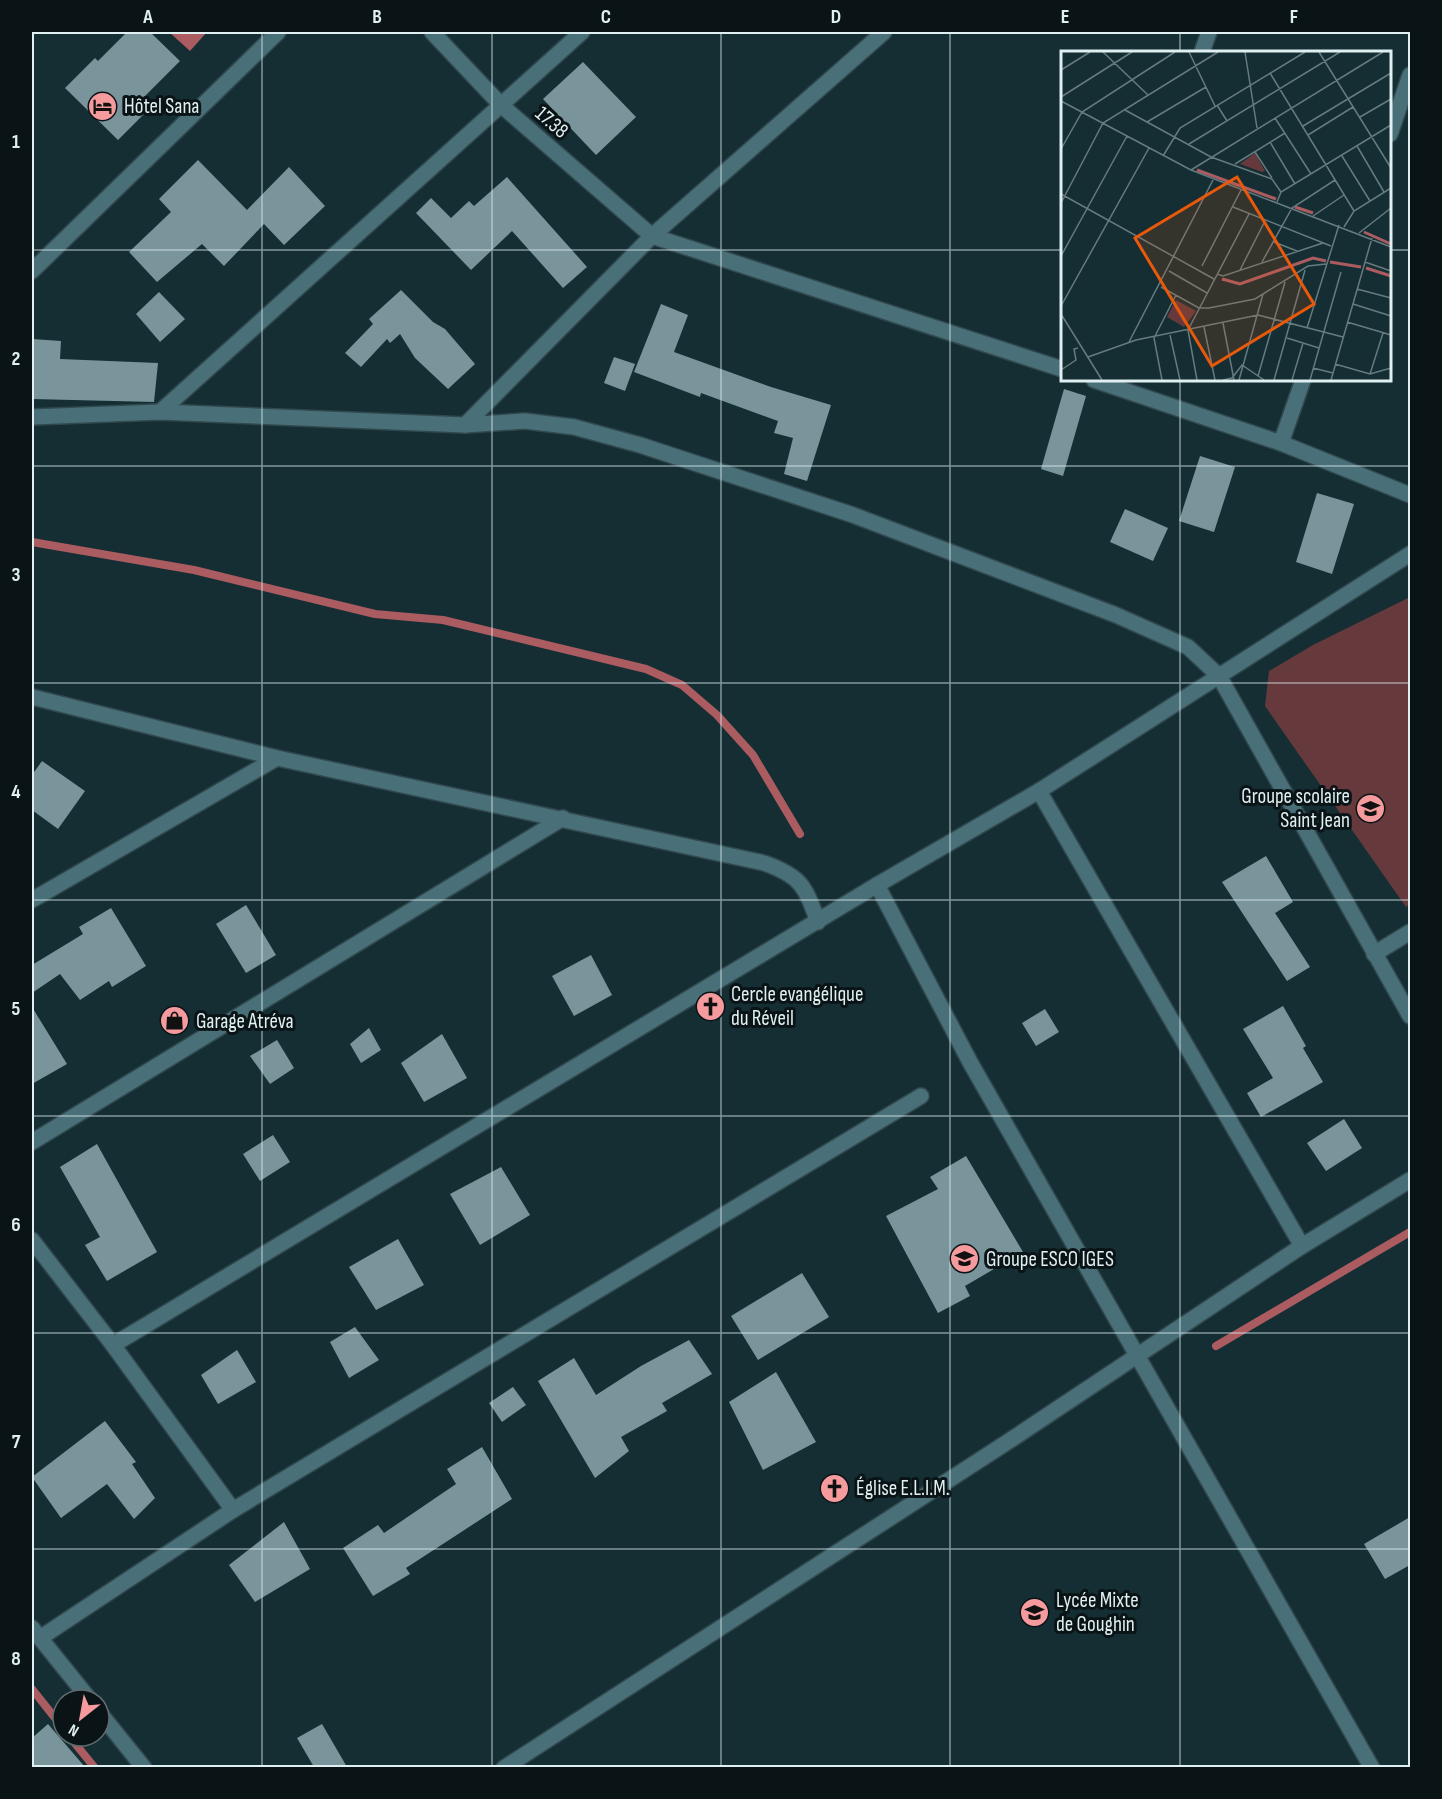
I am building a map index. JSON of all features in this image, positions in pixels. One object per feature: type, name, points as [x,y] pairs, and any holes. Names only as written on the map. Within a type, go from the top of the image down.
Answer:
[{"type":"street","points":[[32,271],[278,32]]},
{"type":"street","name":"17.38","points":[[432,32],[502,106],[651,236]]},
{"type":"street","points":[[160,412],[582,32]]},
{"type":"street","points":[[465,425],[651,236],[884,32]]},
{"type":"street","points":[[1202,51],[1209,32]]},
{"type":"street","points":[[1391,128],[1410,75]]},
{"type":"street","points":[[651,236],[1061,369]]},
{"type":"street","points":[[1097,381],[1281,443],[1410,495]]},
{"type":"street","points":[[1281,443],[1303,381]]},
{"type":"street","points":[[32,417],[160,412],[465,425],[525,421],[574,427],[640,445],[853,515],[1116,615],[1188,647],[1219,676],[1410,1016]]},
{"type":"street","points":[[113,1345],[818,922],[874,886],[1039,791],[1410,554]]},
{"type":"street","points":[[32,697],[277,758],[563,818],[781,869],[795,876],[806,888],[818,922]]},
{"type":"street","points":[[32,900],[277,758]]},
{"type":"street","points":[[1039,791],[1302,1246]]},
{"type":"street","points":[[32,1142],[563,818]]},
{"type":"street","points":[[874,886],[970,1062],[1372,1767]]},
{"type":"street","points":[[1374,954],[1410,932]]},
{"type":"street","points":[[80,1688],[36,1633],[232,1510],[921,1096]]},
{"type":"street","points":[[504,1767],[1009,1441],[1136,1354],[1302,1246],[1410,1180]]},
{"type":"street","points":[[32,1239],[113,1345],[232,1510]]},
{"type":"street","points":[[111,1727],[144,1767]]},
{"type":"shaded area","points":[[169,32],[207,32],[190,51]]},
{"type":"shaded area","name":"Groupe scolaire Saint Jean","points":[[1410,597],[1410,904],[1406,907],[1265,706],[1269,671],[1313,645]]},
{"type":"building","points":[[127,32],[150,32],[180,61],[139,102],[148,110],[118,140],[65,88],[95,58],[98,61]]},
{"type":"building","points":[[583,62],[636,117],[596,155],[543,99]]},
{"type":"building","points":[[198,160],[247,210],[289,167],[325,206],[284,245],[264,224],[224,266],[202,244],[157,282],[129,252],[171,212],[159,199]]},
{"type":"building","points":[[507,177],[587,267],[563,288],[512,231],[471,270],[416,213],[431,198],[451,218],[469,201],[474,206]]},
{"type":"building","points":[[401,290],[433,322],[445,329],[475,364],[448,389],[415,358],[400,334],[390,343],[387,339],[361,367],[345,353],[373,324],[369,319]]},
{"type":"building","points":[[159,292],[185,319],[160,342],[136,314]]},
{"type":"building","points":[[661,304],[688,315],[674,352],[771,387],[831,405],[807,481],[784,474],[793,438],[774,433],[778,421],[701,393],[700,397],[634,372]]},
{"type":"building","points":[[32,339],[61,341],[60,359],[158,363],[154,402],[32,399]]},
{"type":"building","points":[[614,357],[635,364],[625,391],[604,383]]},
{"type":"building","points":[[1064,389],[1086,396],[1063,476],[1041,469]]},
{"type":"building","points":[[1200,456],[1235,467],[1214,532],[1179,521]]},
{"type":"building","points":[[1317,493],[1354,504],[1332,574],[1296,562]]},
{"type":"building","points":[[1125,509],[1168,528],[1153,561],[1110,542]]},
{"type":"building","points":[[42,761],[85,791],[58,829],[32,810],[32,775]]},
{"type":"building","points":[[1266,856],[1293,902],[1275,913],[1310,967],[1287,981],[1222,882]]},
{"type":"building","points":[[246,905],[276,955],[246,973],[216,924]]},
{"type":"building","points":[[111,908],[146,966],[112,987],[109,981],[80,1000],[60,974],[32,993],[32,965],[83,934],[79,927]]},
{"type":"building","points":[[591,955],[612,995],[574,1016],[552,976]]},
{"type":"building","points":[[1283,1006],[1306,1046],[1303,1048],[1323,1082],[1261,1117],[1247,1093],[1273,1078],[1243,1029]]},
{"type":"building","points":[[32,1007],[67,1064],[32,1084]]},
{"type":"building","points":[[1045,1009],[1059,1032],[1036,1046],[1022,1023]]},
{"type":"building","points":[[369,1028],[381,1050],[361,1063],[350,1044]]},
{"type":"building","points":[[442,1034],[467,1078],[424,1102],[401,1063]]},
{"type":"building","points":[[277,1040],[294,1068],[270,1084],[250,1056]]},
{"type":"building","points":[[1344,1119],[1362,1148],[1326,1171],[1307,1143]]},
{"type":"building","points":[[273,1135],[290,1162],[260,1181],[243,1154]]},
{"type":"building","points":[[97,1144],[157,1252],[107,1281],[85,1245],[100,1237],[60,1167]]},
{"type":"building","points":[[966,1156],[1023,1252],[965,1286],[970,1296],[938,1313],[886,1216],[938,1189],[930,1177]]},
{"type":"building","points":[[501,1167],[530,1215],[480,1245],[450,1194]]},
{"type":"building","points":[[398,1239],[424,1285],[376,1310],[349,1267]]},
{"type":"building","points":[[802,1273],[829,1317],[758,1360],[731,1316]]},
{"type":"building","points":[[355,1327],[379,1360],[349,1378],[330,1342]]},
{"type":"building","points":[[689,1340],[712,1374],[662,1403],[667,1411],[621,1437],[629,1451],[595,1478],[538,1381],[574,1358],[596,1395],[641,1366]]},
{"type":"building","points":[[237,1350],[256,1382],[218,1404],[201,1375]]},
{"type":"building","points":[[776,1372],[816,1442],[763,1470],[729,1402]]},
{"type":"building","points":[[513,1387],[526,1405],[502,1422],[489,1403]]},
{"type":"building","points":[[105,1421],[136,1462],[132,1464],[155,1498],[134,1519],[107,1484],[61,1518],[32,1477]]},
{"type":"building","points":[[482,1447],[512,1499],[406,1568],[410,1574],[373,1596],[343,1548],[378,1525],[384,1533],[456,1484],[447,1469]]},
{"type":"building","points":[[1410,1517],[1410,1565],[1385,1579],[1364,1544]]},
{"type":"building","points":[[284,1522],[310,1569],[255,1602],[229,1565]]},
{"type":"building","points":[[48,1724],[51,1727],[51,1748],[69,1748],[85,1767],[32,1767],[32,1738]]},
{"type":"building","points":[[322,1724],[347,1767],[314,1767],[297,1738]]},
{"type":"waterway","points":[[32,542],[194,570],[375,614],[443,620],[646,669],[682,685],[717,715],[753,755],[800,834]]},
{"type":"waterway","points":[[1216,1346],[1410,1232]]},
{"type":"waterway","points":[[32,1689],[51,1713]]},
{"type":"waterway","points":[[79,1748],[95,1768]]},
{"type":"place","name":"Hôtel Sana","points":[[103,106]]},
{"type":"place","name":"Groupe scolaire Saint Jean","points":[[1371,808]]},
{"type":"place","name":"Cercle evangélique du Réveil","points":[[710,1006]]},
{"type":"place","name":"Garage Atréva","points":[[175,1021]]},
{"type":"place","name":"Groupe ESCO IGES","points":[[965,1259]]},
{"type":"place","name":"Église E.L.I.M.","points":[[835,1488]]},
{"type":"place","name":"Lycée Mixte de Goughin","points":[[1035,1612]]}]
